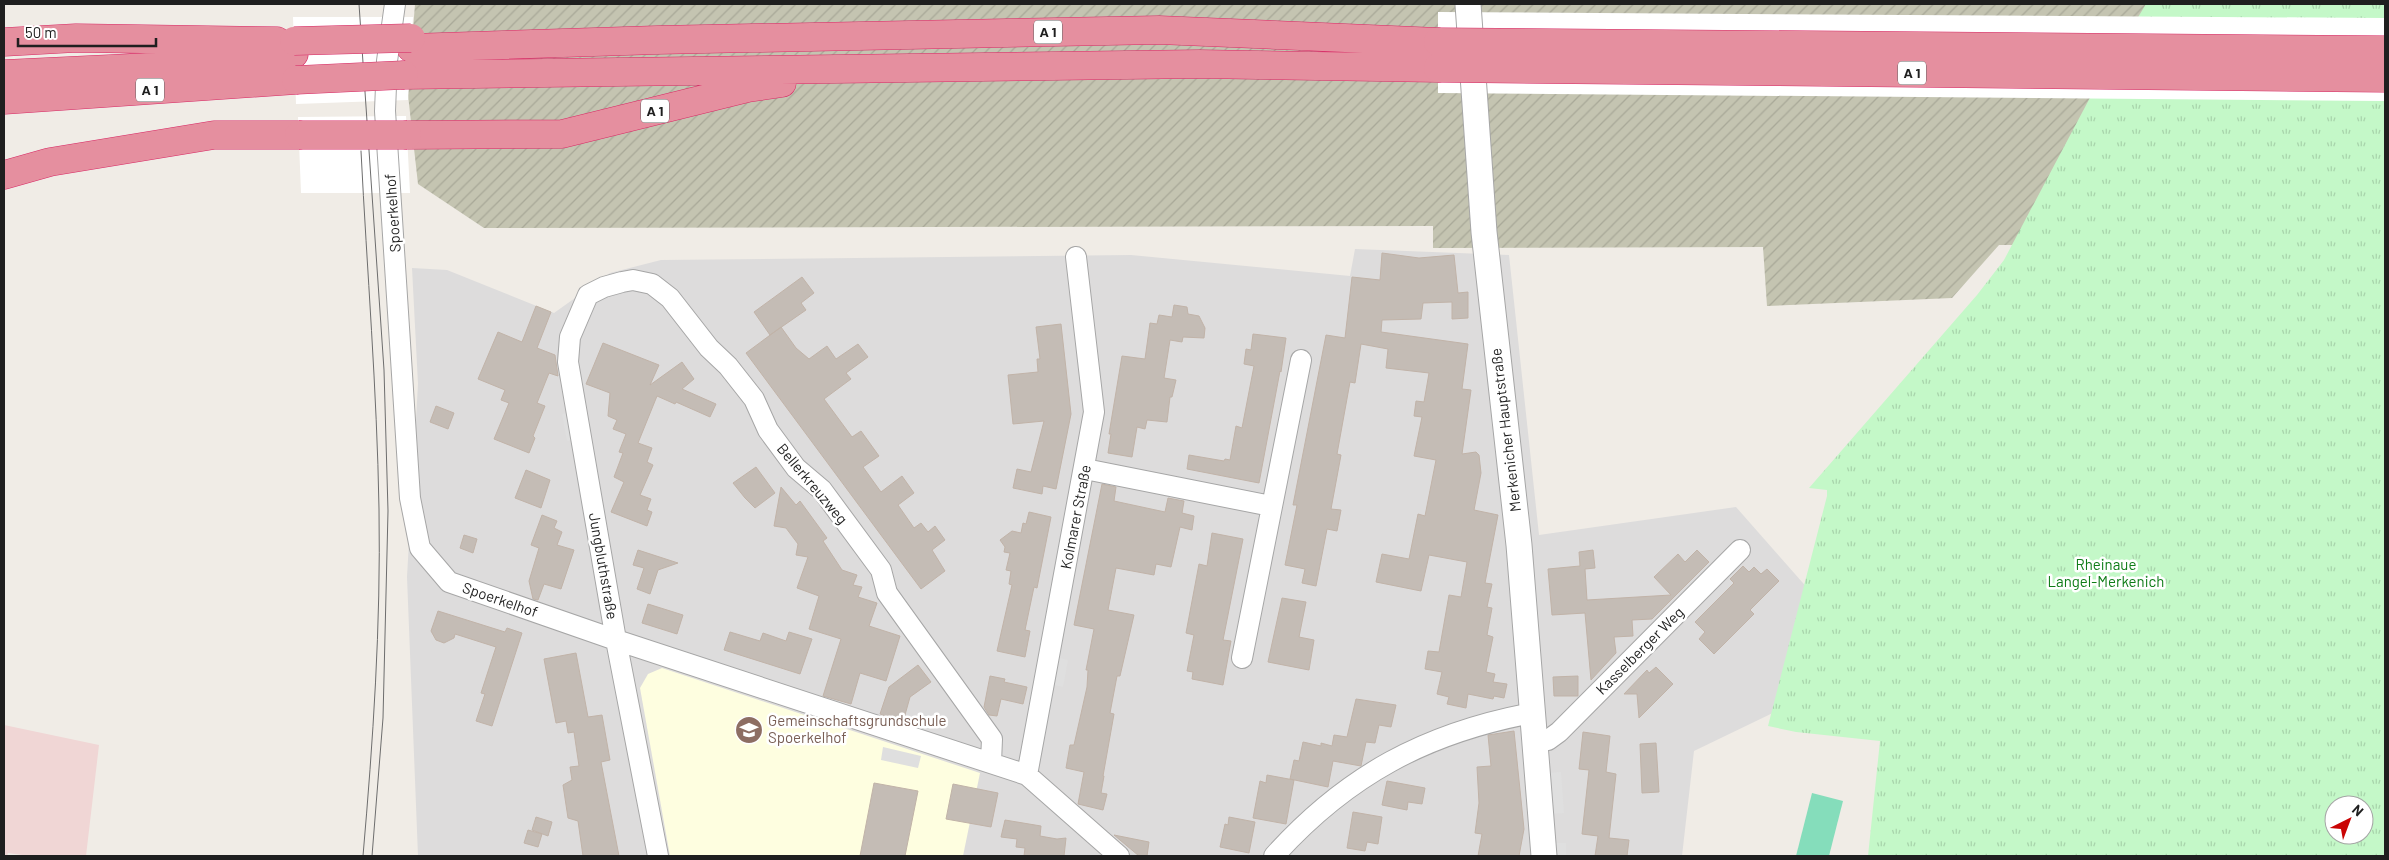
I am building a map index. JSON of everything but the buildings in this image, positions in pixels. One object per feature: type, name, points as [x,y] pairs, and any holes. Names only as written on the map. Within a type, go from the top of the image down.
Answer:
[{"type":"highway","name":"A 1","points":[[4,100],[411,43],[452,46],[1159,30],[1438,55],[2385,78]]},
{"type":"highway","points":[[4,42],[76,38],[295,59]]},
{"type":"highway","name":"A 1","points":[[4,74],[295,59],[404,76],[901,66],[1198,64],[1438,55],[2385,50]]},
{"type":"highway","name":"A 1","points":[[4,175],[50,162],[214,135],[562,134],[748,88],[901,66]]},
{"type":"street","name":"Spoerkelhof","points":[[395,4],[387,61],[385,111],[410,498],[420,548],[449,582],[616,640],[1027,775]]},
{"type":"street","name":"Merkenicher Hauptstraße","points":[[1468,4],[1484,232],[1520,545],[1544,856]]},
{"type":"street","name":"Kolmarer Straße","points":[[1027,775],[1094,412],[1076,258]]},
{"type":"street","name":"Bellerkreuzweg","points":[[604,286],[633,280],[652,284],[670,298],[709,348],[728,366],[754,400],[768,430],[796,468],[822,490],[881,570],[887,593],[992,738],[991,762]]},
{"type":"street","name":"Jungbluthstraße","points":[[604,286],[588,294],[578,315],[570,337],[568,362],[616,640],[658,856]]},
{"type":"street","points":[[1242,658],[1270,506],[1301,360]]},
{"type":"street","points":[[1085,469],[1270,506]]},
{"type":"street","name":"Kasselberger Weg","points":[[1535,741],[1548,740],[1559,732],[1740,550]]},
{"type":"street","points":[[1274,856],[1293,835],[1330,803],[1403,753],[1466,728],[1532,713]]},
{"type":"street","points":[[1027,775],[1119,856]]},
{"type":"shaded area","points":[[415,4],[2385,4],[2036,245],[1999,245],[1952,298],[1767,306],[1763,247],[1433,248],[1433,226],[484,228],[418,184],[408,95]]},
{"type":"shaded area","points":[[1355,249],[1509,255],[1539,535],[1736,507],[1825,608],[1783,708],[1694,751],[1682,856],[418,856],[407,577],[418,384],[412,268],[447,270],[554,313],[610,273],[661,260],[1131,255],[1350,276]]},
{"type":"shaded area","points":[[568,413],[573,440],[567,441],[562,414]]},
{"type":"shaded area","points":[[1055,657],[1068,660],[1063,687],[1050,684]]},
{"type":"shaded area","name":"Gemeinschaftsgrundschule Spoerkelhof","points":[[662,668],[980,773],[963,856],[670,856],[640,688],[648,674]]},
{"type":"shaded area","points":[[4,725],[99,745],[86,856],[29,856],[8,853],[7,856],[4,856]]},
{"type":"shaded area","points":[[883,747],[921,756],[918,768],[881,760]]},
{"type":"shaded area","points":[[1561,772],[1564,813],[1550,814],[1547,773]]},
{"type":"shaded area","points":[[1552,843],[1566,843],[1566,856],[1552,856]]},
{"type":"green space","name":"Rheinaue Langel-Merkenich","points":[[2146,4],[2385,4],[2385,856],[1868,856],[1880,741],[1796,732],[1768,726],[1827,496],[1827,490],[1809,488],[1977,295],[2004,260],[2093,92]]},
{"type":"green space","points":[[1812,793],[1843,801],[1829,856],[1796,856]]},
{"type":"pier","points":[[1438,12],[2385,18],[2385,101],[1438,93]]},
{"type":"pier","points":[[293,17],[413,17],[408,100],[296,104]]},
{"type":"pier","points":[[406,116],[410,193],[301,193],[298,117]]},
{"type":"tram line","points":[[359,4],[384,370],[388,511],[383,718],[372,856]]},
{"type":"tram line","points":[[361,151],[379,509],[376,683],[363,856]]},
{"type":"place","name":"Gemeinschaftsgrundschule Spoerkelhof","points":[[749,730]]}]
